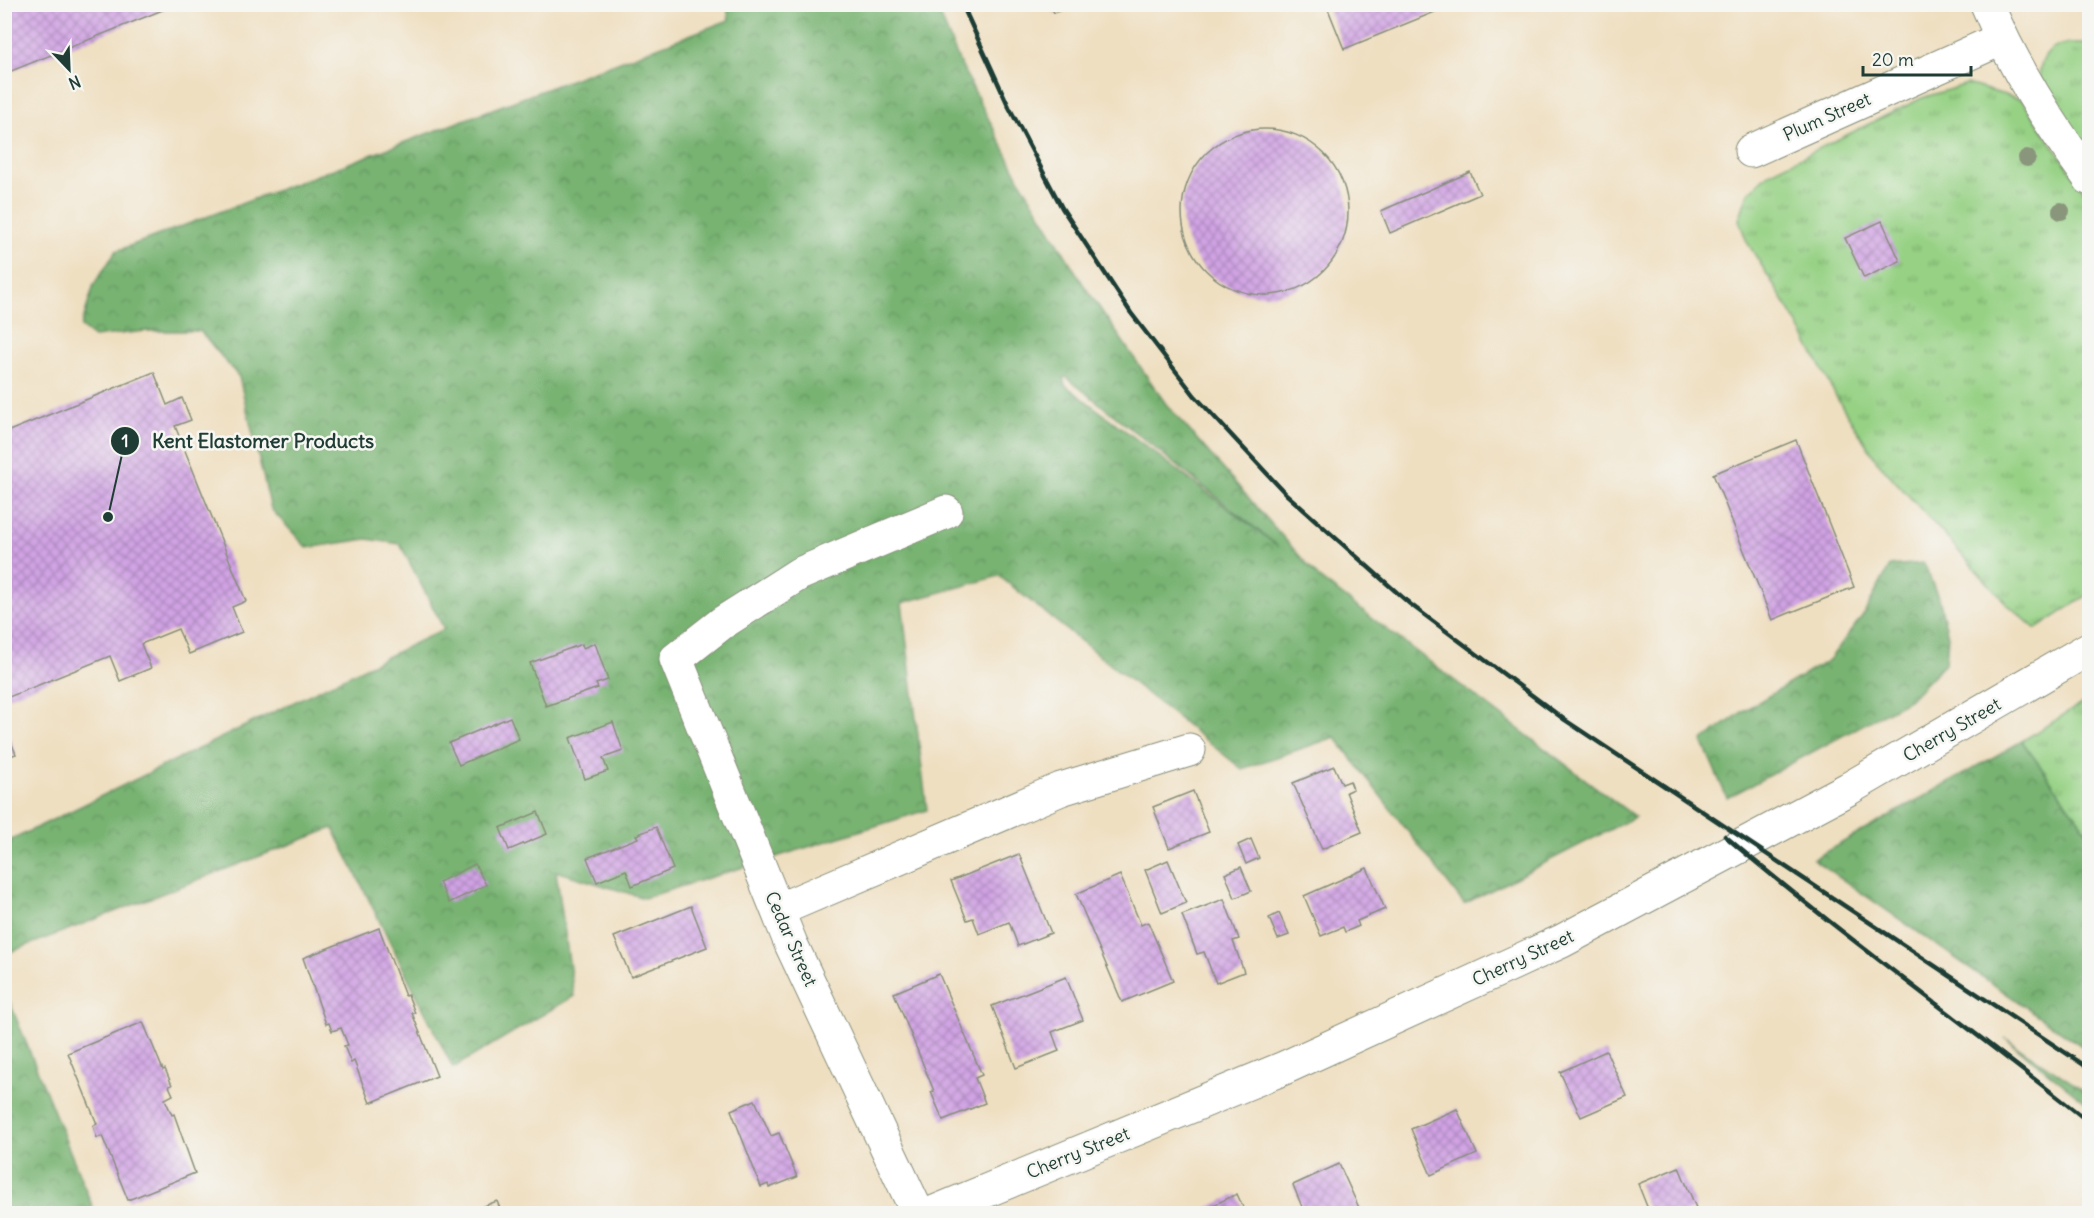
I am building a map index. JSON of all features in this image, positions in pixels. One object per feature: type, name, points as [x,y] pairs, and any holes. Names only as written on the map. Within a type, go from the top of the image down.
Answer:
[{"type":"street","points":[[1987,4],[2001,39],[2061,139],[2090,179]]},
{"type":"street","name":"Plum Street","points":[[1751,151],[2001,39]]},
{"type":"street","name":"Cedar Street","points":[[918,1214],[778,910],[676,658],[722,623],[799,574],[946,512]]},
{"type":"street","name":"Cherry Street","points":[[930,1214],[1284,1068],[1562,941],[1848,789],[2090,648]]},
{"type":"street","points":[[778,910],[1061,789],[1189,750]]},
{"type":"green space","points":[[727,5],[936,5],[959,61],[1021,182],[1083,284],[1166,404],[1319,578],[1635,817],[1464,904],[1335,737],[1242,769],[999,576],[902,603],[927,810],[644,898],[556,871],[574,996],[453,1068],[333,828],[5,954],[5,843],[444,629],[400,544],[367,539],[307,548],[271,509],[239,377],[200,331],[146,331],[94,337],[81,327],[94,284],[116,251],[729,20]],"holes":[[[1066,377],[1279,547],[1065,385],[1063,378]]]},
{"type":"green space","points":[[2065,44],[2089,44],[2089,158],[2040,78],[2041,66],[2046,56],[2054,48]]},
{"type":"green space","points":[[1967,84],[2022,100],[2089,198],[2089,594],[2036,629],[2007,604],[1876,460],[1837,398],[1796,321],[1747,242],[1739,220],[1748,193],[1769,173],[1922,98]]},
{"type":"green space","points":[[1924,563],[1940,602],[1948,636],[1946,662],[1909,700],[1727,798],[1702,741],[1745,710],[1829,660],[1863,615],[1890,566]]},
{"type":"green space","points":[[2089,699],[2089,834],[2022,741]]},
{"type":"green space","points":[[2022,741],[2089,834],[2089,1051],[1813,859]]},
{"type":"green space","points":[[4,988],[95,1213],[5,1213]]},
{"type":"green space","points":[[2005,1038],[2089,1094],[2089,1105]]},
{"type":"building","points":[[4,4],[175,4],[175,5],[4,74]]},
{"type":"building","points":[[1050,4],[1074,4],[1074,5],[1054,13]]},
{"type":"building","points":[[1326,4],[1452,4],[1452,5],[1344,49]]},
{"type":"building","points":[[1265,129],[1297,136],[1311,143],[1323,154],[1334,166],[1341,180],[1348,212],[1341,244],[1334,258],[1323,270],[1311,281],[1297,288],[1265,295],[1233,288],[1219,281],[1207,270],[1196,258],[1189,244],[1182,212],[1189,180],[1196,166],[1207,154],[1219,143],[1233,136]]},
{"type":"building","points":[[1470,172],[1480,194],[1390,233],[1381,211]]},
{"type":"building","points":[[1882,221],[1900,261],[1864,278],[1845,238]]},
{"type":"building","points":[[154,372],[167,405],[182,398],[191,420],[175,426],[246,601],[232,607],[242,632],[189,654],[178,629],[141,644],[151,668],[120,681],[110,656],[4,699],[4,433]]},
{"type":"building","points":[[1796,440],[1854,587],[1772,620],[1713,474]]},
{"type":"building","points":[[595,643],[608,680],[596,684],[598,688],[546,706],[530,663],[582,644],[583,648]]},
{"type":"building","points":[[510,717],[519,739],[459,765],[449,743]]},
{"type":"building","points":[[613,722],[623,751],[603,758],[608,771],[585,779],[570,738]]},
{"type":"building","points":[[4,725],[16,754],[4,758]]},
{"type":"building","points":[[1334,766],[1342,784],[1350,781],[1353,789],[1346,792],[1362,832],[1322,849],[1293,783]]},
{"type":"building","points":[[1193,791],[1209,832],[1169,848],[1153,807]]},
{"type":"building","points":[[538,812],[547,834],[509,850],[500,828]]},
{"type":"building","points":[[656,827],[673,869],[632,886],[626,870],[597,882],[587,858],[638,838],[636,835]]},
{"type":"building","points":[[1251,839],[1259,858],[1246,864],[1238,845]]},
{"type":"building","points":[[1019,854],[1051,933],[1018,946],[1009,922],[979,934],[973,918],[967,920],[951,881]]},
{"type":"building","points":[[1168,860],[1186,903],[1162,913],[1145,870]]},
{"type":"building","points":[[475,864],[486,885],[449,903],[439,882]]},
{"type":"building","points":[[1241,867],[1251,891],[1235,898],[1225,874]]},
{"type":"building","points":[[1367,868],[1385,909],[1357,921],[1359,926],[1345,932],[1343,927],[1321,936],[1304,896]]},
{"type":"building","points":[[1120,875],[1141,925],[1148,922],[1173,981],[1122,1002],[1076,894]]},
{"type":"building","points":[[1224,899],[1239,939],[1233,941],[1244,972],[1216,983],[1204,952],[1197,954],[1182,915]]},
{"type":"building","points":[[691,906],[707,947],[631,977],[614,937]]},
{"type":"building","points":[[1279,913],[1289,935],[1278,939],[1269,918]]},
{"type":"building","points":[[379,928],[405,996],[408,995],[415,1013],[412,1013],[437,1076],[370,1103],[354,1061],[351,1063],[344,1046],[348,1045],[341,1028],[332,1031],[329,1023],[326,1024],[303,958]]},
{"type":"building","points":[[939,974],[982,1075],[975,1078],[985,1103],[943,1120],[931,1092],[934,1091],[894,993]]},
{"type":"building","points":[[1066,977],[1083,1020],[1052,1032],[1059,1051],[1016,1068],[992,1006]]},
{"type":"building","points":[[143,1022],[163,1070],[165,1069],[172,1085],[169,1086],[173,1095],[165,1099],[172,1115],[174,1114],[195,1173],[128,1200],[102,1136],[97,1138],[93,1126],[97,1124],[68,1053]]},
{"type":"building","points":[[1606,1051],[1627,1097],[1581,1117],[1560,1072]]},
{"type":"building","points":[[755,1100],[771,1136],[779,1133],[797,1177],[769,1188],[768,1184],[761,1187],[731,1110]]},
{"type":"building","points":[[1457,1109],[1477,1154],[1431,1175],[1411,1129]]},
{"type":"building","points":[[1339,1164],[1360,1210],[1353,1214],[1305,1214],[1293,1185]]},
{"type":"building","points":[[1679,1167],[1696,1208],[1684,1214],[1650,1214],[1638,1184]]},
{"type":"building","points":[[1237,1194],[1246,1214],[1194,1214]]},
{"type":"building","points":[[497,1201],[502,1214],[466,1214],[466,1213]]},
{"type":"railway","points":[[962,4],[1009,107],[1062,208],[1131,313],[1195,396],[1286,494],[1410,604],[1565,720],[2090,1069]]},
{"type":"railway","points":[[1725,836],[1860,946],[2090,1123]]},
{"type":"place","name":"Kent Elastomer Products","points":[[108,517]]}]
